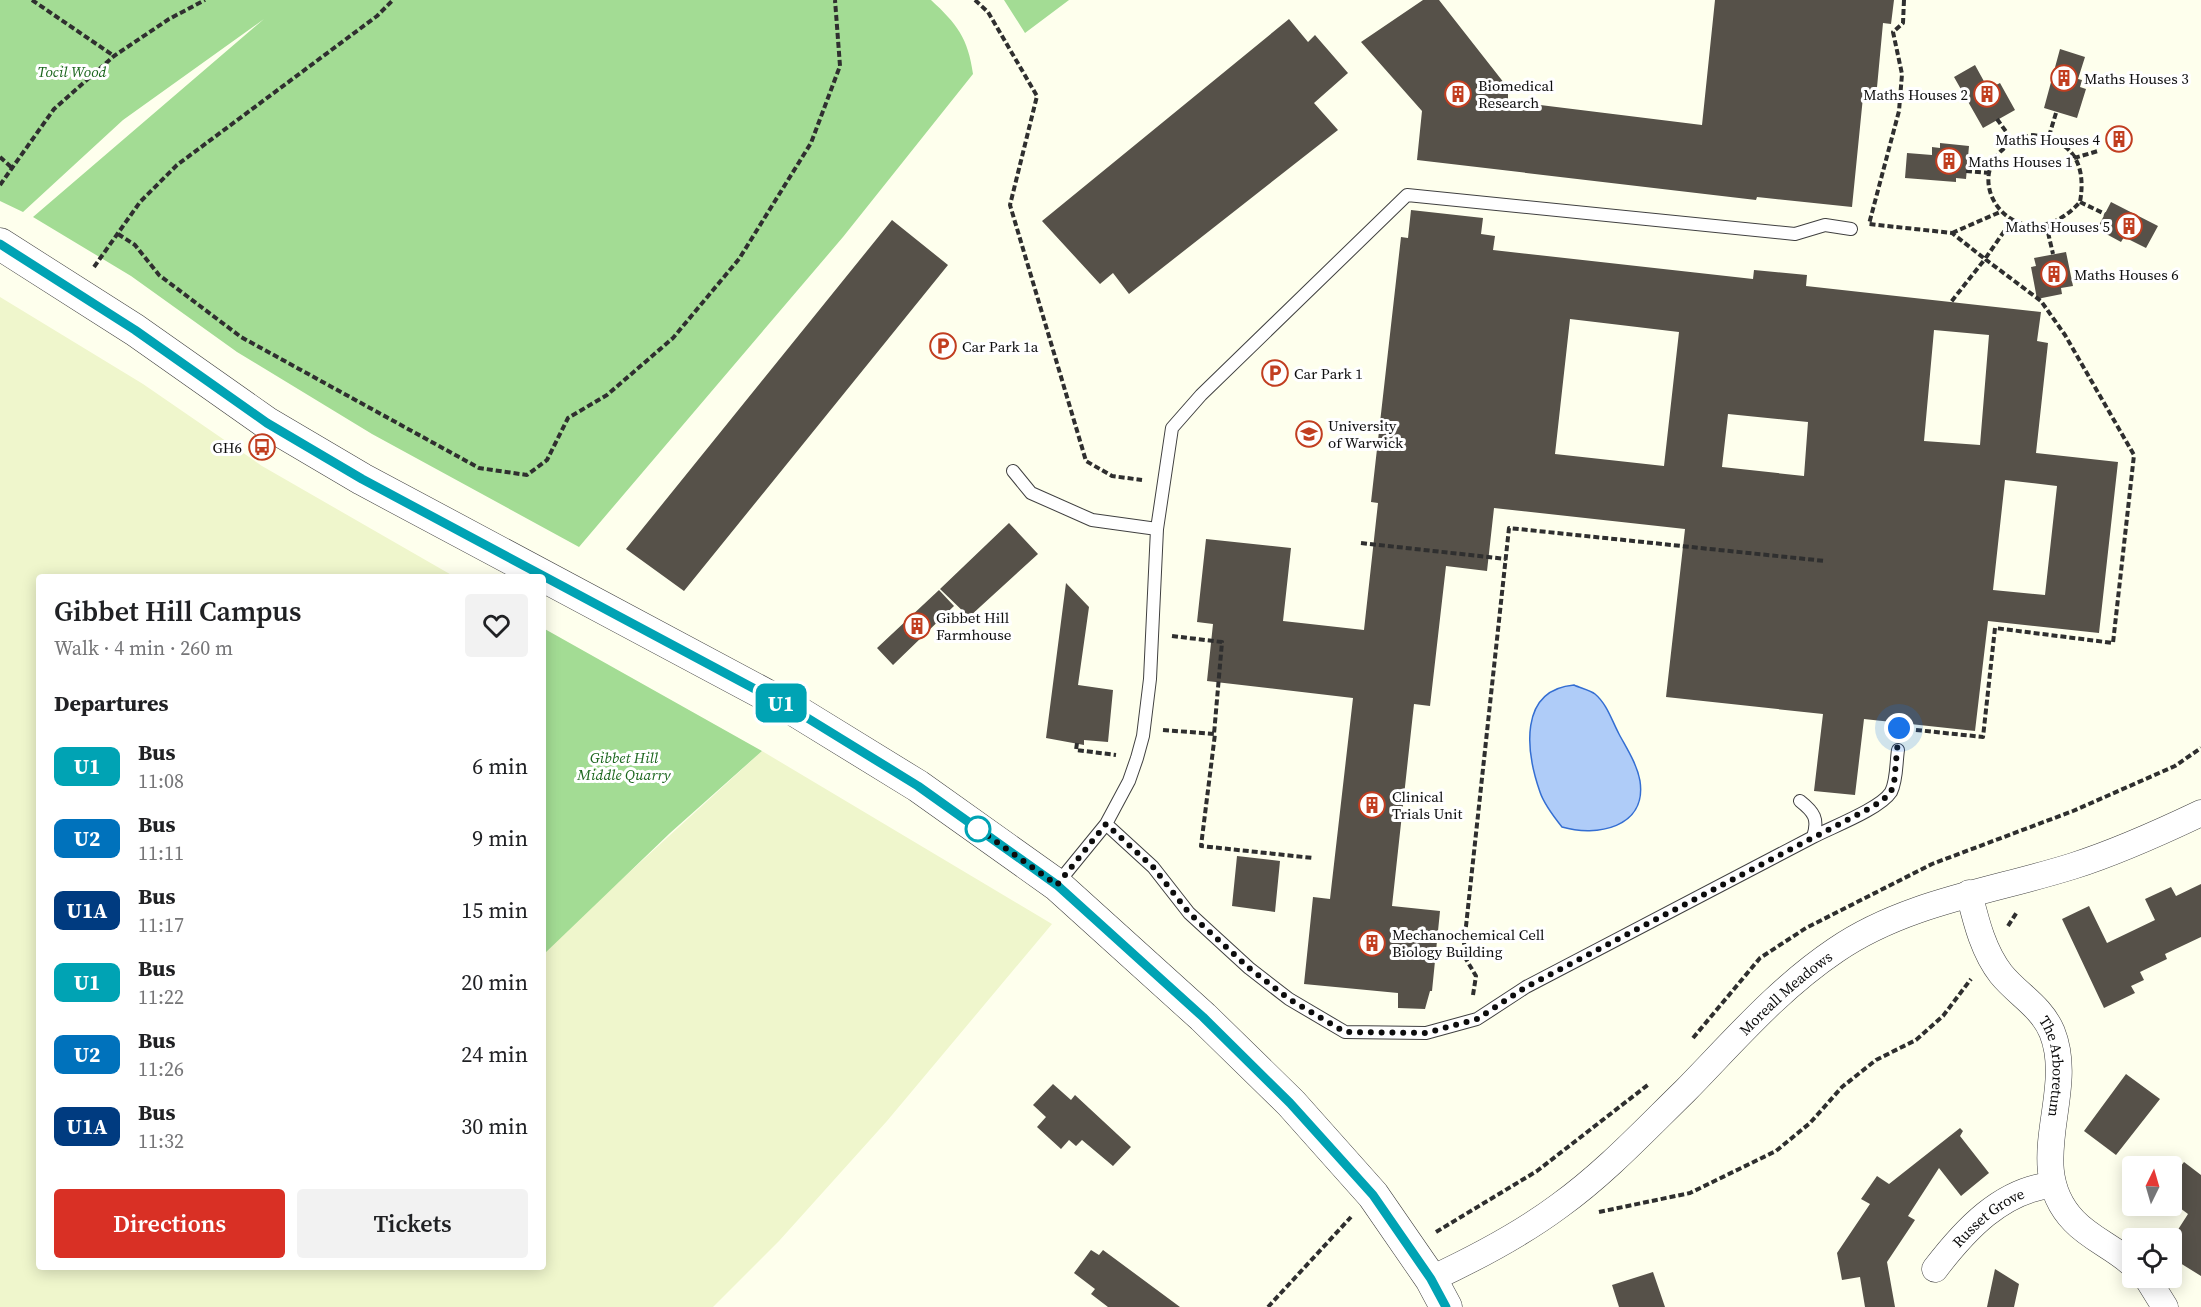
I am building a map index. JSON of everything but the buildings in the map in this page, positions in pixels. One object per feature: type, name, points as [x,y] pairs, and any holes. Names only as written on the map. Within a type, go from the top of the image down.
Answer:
[{"type":"street","points":[[0,244],[135,330],[267,423],[362,479],[540,574]]},
{"type":"street","points":[[546,577],[796,711],[918,786],[1057,885],[1203,1017],[1290,1103],[1373,1195],[1431,1279],[1446,1307]]},
{"type":"street","name":"Moreall Meadows","points":[[1431,1279],[1478,1257],[1560,1206],[1625,1149],[1776,997],[1836,949],[1897,918],[1969,893],[2073,866],[2151,837],[2201,813]]},
{"type":"street","name":"The Arboretum","points":[[1969,893],[1988,954],[2001,974],[2042,1015],[2056,1044],[2059,1070],[2049,1143],[2053,1185],[2060,1203],[2074,1222],[2122,1257]]},
{"type":"street","name":"Russet Grove","points":[[1935,1269],[1958,1239],[2004,1202],[2032,1187],[2053,1185]]},
{"type":"street","points":[[2153,1288],[2165,1307]]},
{"type":"lane","points":[[1057,885],[1106,824],[1129,781],[1137,758],[1144,728],[1152,634],[1157,529],[1172,428],[1201,395],[1407,195],[1795,234],[1825,225],[1851,229]]},
{"type":"lane","points":[[1013,471],[1031,493],[1092,520],[1157,529]]},
{"type":"lane","points":[[1106,824],[1153,867],[1189,913],[1249,968],[1289,999],[1345,1032],[1426,1033],[1477,1019],[1526,987],[1874,806],[1890,794],[1894,784],[1898,750]]},
{"type":"lane","points":[[1800,801],[1813,811],[1818,825],[1814,837]]},
{"type":"path","points":[[32,0],[114,56]]},
{"type":"path","points":[[0,185],[54,109],[114,56],[169,19],[204,0]]},
{"type":"path","points":[[89,275],[140,201],[177,165],[377,16],[393,0]]},
{"type":"path","points":[[118,234],[135,245],[159,275],[241,337],[479,468],[527,475],[547,460],[568,418],[607,395],[673,338],[739,259],[811,143],[840,66],[835,0]]},
{"type":"path","points":[[975,0],[988,12],[1037,96],[1010,205],[1086,461],[1112,476],[1164,483]]},
{"type":"path","points":[[1904,0],[1903,23],[1893,32],[1902,74],[1899,111],[1869,224],[1952,233],[2000,212]]},
{"type":"path","points":[[2049,136],[2056,112]]},
{"type":"path","points":[[1997,119],[2012,140]]},
{"type":"path","points":[[2031,135],[2049,136],[2068,148],[2082,172],[2080,202],[2059,221],[2038,226],[2012,220],[2000,212],[1994,203],[1989,173],[2001,150],[2012,140],[2031,135]]},
{"type":"path","points":[[2074,158],[2098,151]]},
{"type":"path","points":[[0,157],[11,167]]},
{"type":"path","points":[[1966,171],[1989,173]]},
{"type":"path","points":[[2080,202],[2105,214]]},
{"type":"path","points":[[1951,302],[2012,220]]},
{"type":"path","points":[[2046,224],[2053,254]]},
{"type":"path","points":[[1898,750],[1899,728],[1983,736],[1995,628],[2113,643],[2134,455],[2065,335],[2041,302],[1952,233]]},
{"type":"path","points":[[1476,976],[1463,954],[1509,528],[1825,561]]},
{"type":"path","points":[[1361,543],[1506,559]]},
{"type":"path","points":[[1152,634],[1222,642],[1201,846],[1314,858]]},
{"type":"path","points":[[1144,728],[1214,734]]},
{"type":"path","points":[[1077,744],[1076,750],[1137,758]]},
{"type":"path","points":[[1592,1214],[1690,1193],[1776,1151],[1810,1123],[1842,1087],[1876,1060],[1916,1040],[1943,1016],[2019,909]]},
{"type":"path","points":[[1268,1307],[1373,1195]]},
{"type":"green space","name":"Tocil Wood","points":[[0,0],[931,0],[960,32],[968,51],[973,74],[843,237],[579,547],[372,434],[237,352],[131,276],[33,217],[264,19],[123,120],[23,212],[0,201]]},
{"type":"green space","points":[[1004,0],[1069,0],[1025,33]]},
{"type":"green space","points":[[0,297],[143,384],[262,466],[450,574],[36,574],[36,1270],[546,1270],[546,952],[575,922],[762,751],[1052,924],[887,1121],[779,1241],[713,1307],[0,1307]]},
{"type":"green space","name":"Gibbet Hill Middle Quarry","points":[[546,630],[762,751],[670,833],[546,952]]},
{"type":"water","points":[[1574,685],[1593,693],[1603,703],[1637,769],[1640,781],[1640,797],[1636,809],[1627,819],[1603,829],[1590,831],[1562,827],[1542,797],[1535,776],[1530,742],[1535,711],[1543,698],[1556,689]]},
{"type":"bus line","name":"U1","points":[[0,244],[135,330],[267,423],[362,479],[542,574]]},
{"type":"bus line","name":"U1","points":[[546,576],[796,711],[918,786],[1057,885],[1203,1017],[1290,1103],[1373,1195],[1431,1279],[1446,1307]]},
{"type":"place","name":"Maths Houses 3","points":[[2064,78]]},
{"type":"place","name":"Biomedical Research","points":[[1458,94]]},
{"type":"place","name":"Maths Houses 2","points":[[1987,94]]},
{"type":"place","name":"Maths Houses 4","points":[[2119,139]]},
{"type":"place","name":"Maths Houses 1","points":[[1949,161]]},
{"type":"place","name":"Maths Houses 5","points":[[2129,226]]},
{"type":"place","name":"Maths Houses 6","points":[[2054,274]]},
{"type":"place","name":"Car Park 1a","points":[[943,346]]},
{"type":"place","name":"Car Park 1","points":[[1275,373]]},
{"type":"place","name":"University of Warwick","points":[[1309,434]]},
{"type":"place","name":"GH6","points":[[262,447]]},
{"type":"place","name":"Gibbet Hill Farmhouse","points":[[917,626]]},
{"type":"place","name":"Clinical Trials Unit","points":[[1372,805]]},
{"type":"place","name":"Mechanochemical Cell Biology Building","points":[[1372,943]]},
{"type":"route","points":[[978,829],[970,823],[1057,885],[1106,824],[1153,867],[1189,913],[1249,968],[1289,999],[1345,1032],[1426,1033],[1477,1019],[1526,987],[1874,806],[1890,794],[1894,784],[1899,728]]}]
